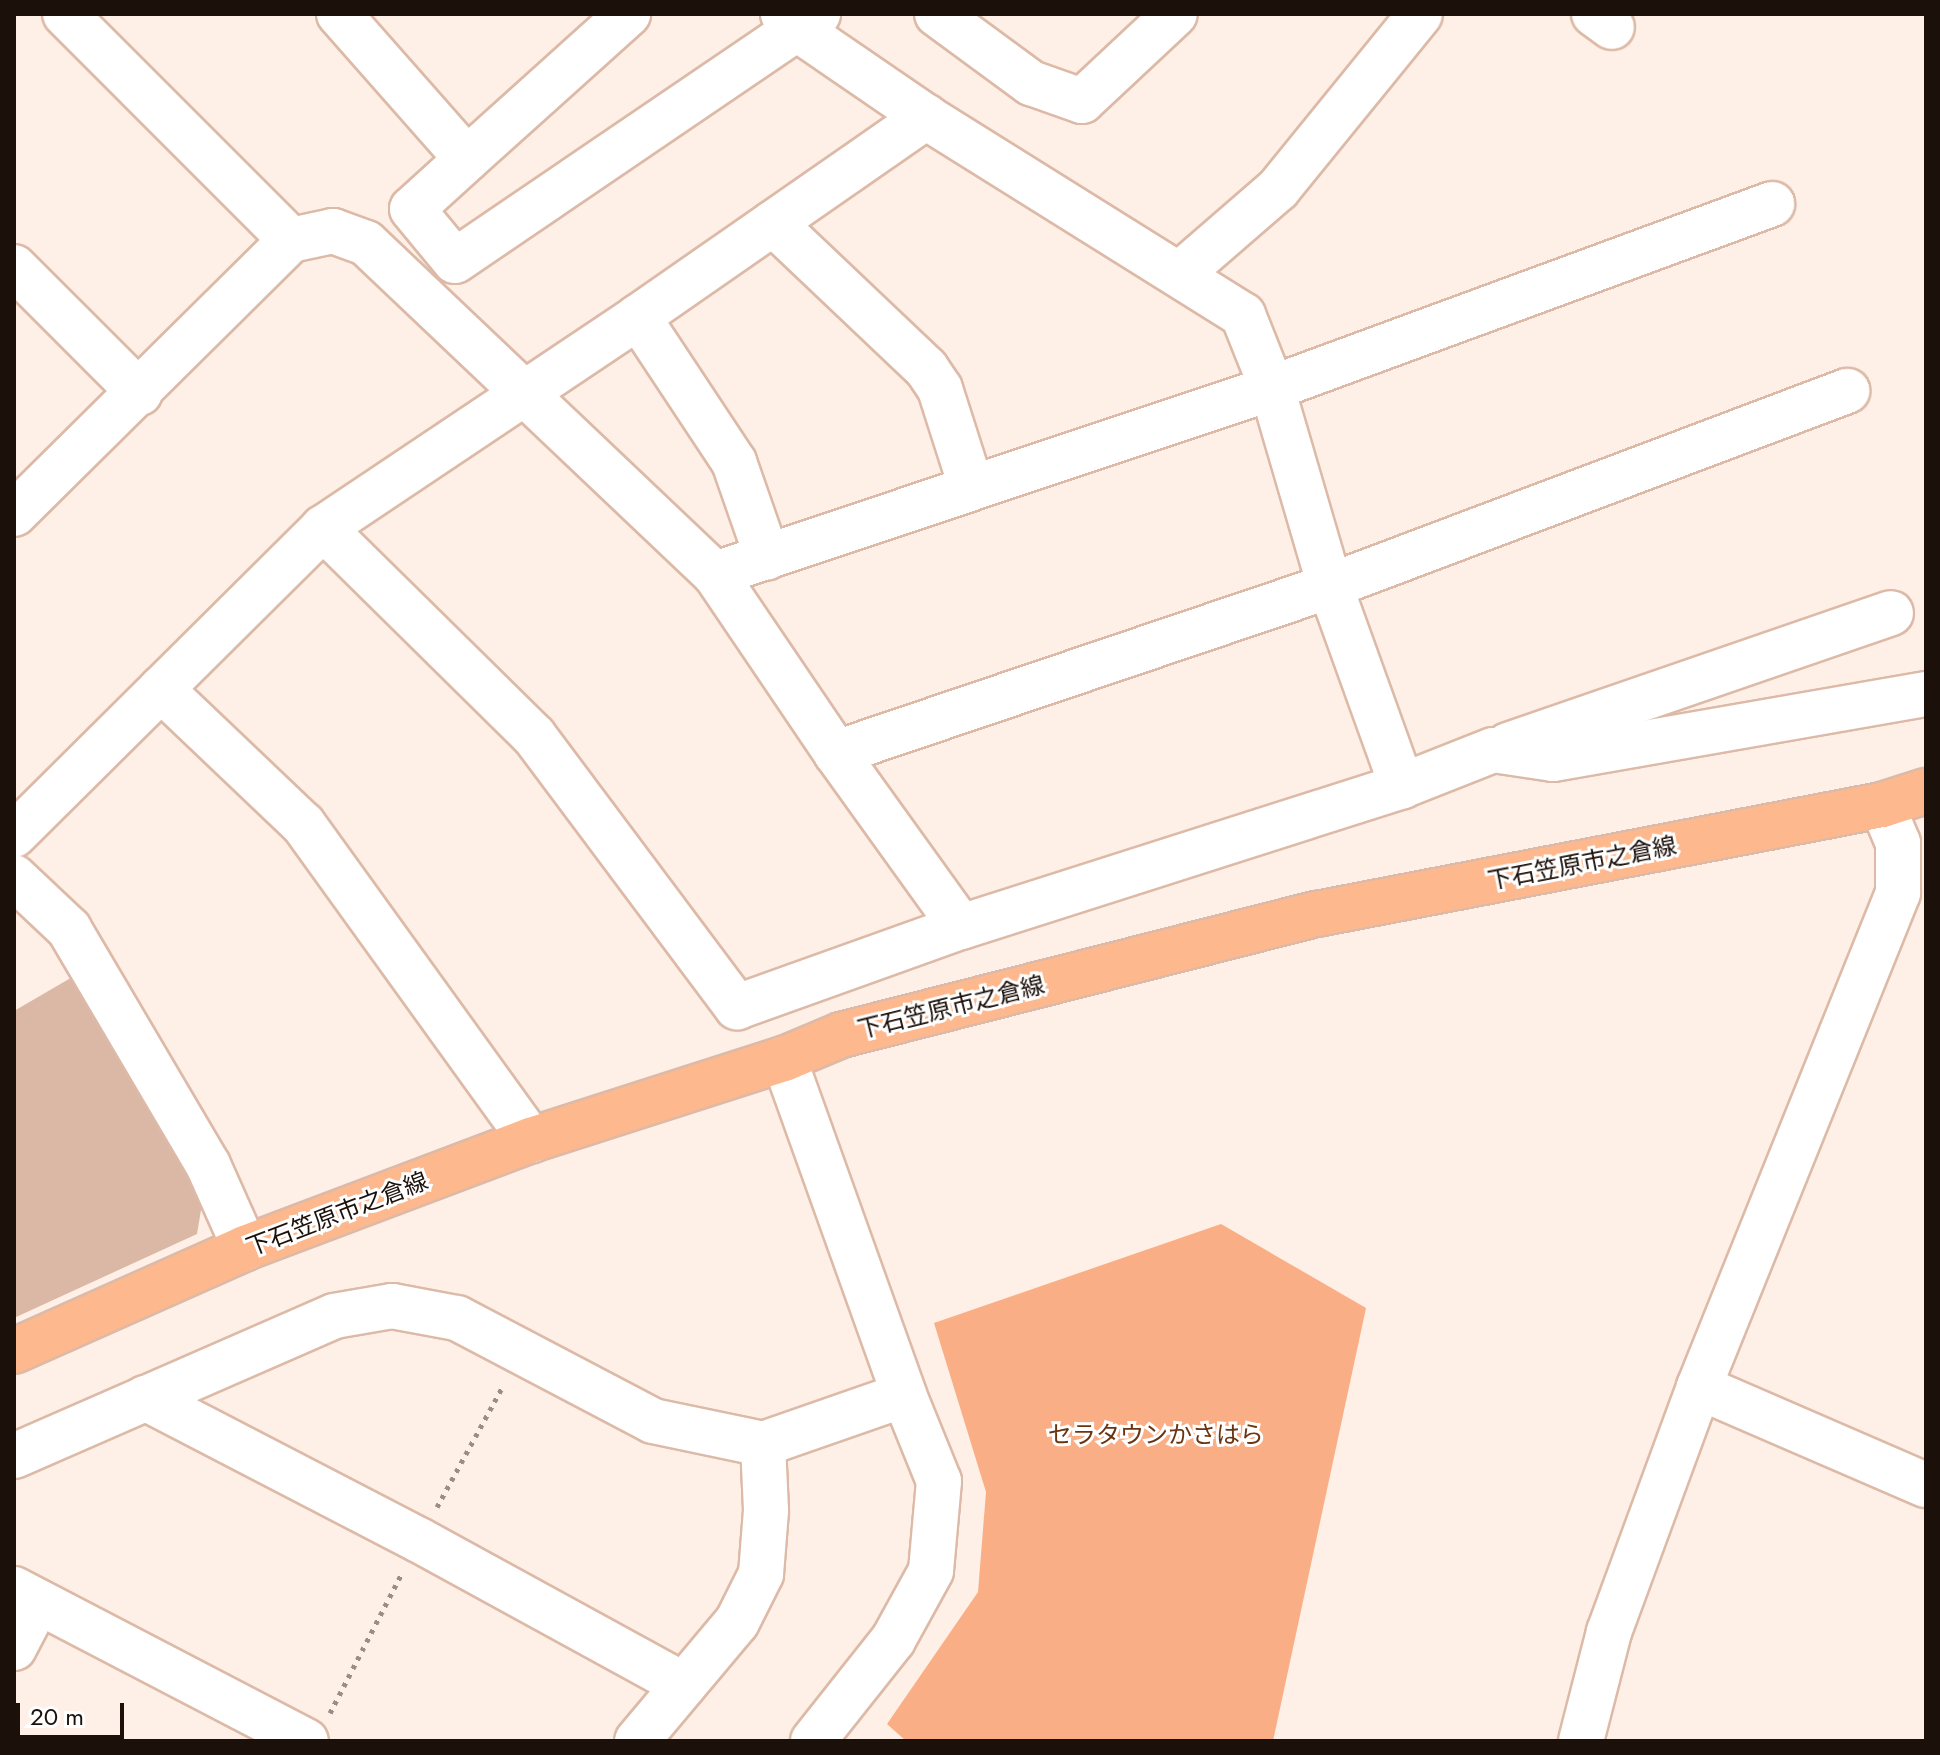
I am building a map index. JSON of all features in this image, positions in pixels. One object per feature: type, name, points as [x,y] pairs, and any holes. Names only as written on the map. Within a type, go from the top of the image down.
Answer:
[{"type":"main road","name":"下石笠原市之倉線","points":[[14,1351],[245,1248],[531,1140],[784,1059],[841,1035],[1317,914],[1882,805],[1926,791]]},
{"type":"street","points":[[65,14],[291,240]]},
{"type":"street","points":[[628,14],[412,209],[455,261],[799,19],[926,117],[1243,315],[1272,388],[1330,586],[1402,786]]},
{"type":"street","points":[[937,14],[1031,83],[1082,101],[1175,14]]},
{"type":"street","points":[[1180,274],[1278,189],[1408,18]]},
{"type":"street","points":[[356,20],[467,159]]},
{"type":"street","points":[[14,835],[323,528],[638,317],[926,117]]},
{"type":"street","points":[[715,574],[1272,388],[1772,204]]},
{"type":"street","points":[[773,223],[926,368],[940,389],[971,486]]},
{"type":"street","points":[[14,514],[140,393],[291,240],[333,231],[366,243],[715,574],[836,753],[961,927]]},
{"type":"street","points":[[14,267],[140,393]]},
{"type":"street","points":[[638,317],[734,462],[767,557]]},
{"type":"street","points":[[836,753],[1330,586],[1847,391]]},
{"type":"street","points":[[323,528],[534,736],[737,1007],[961,927],[1402,786],[1493,750],[1891,613]]},
{"type":"street","points":[[161,689],[303,824],[531,1140]]},
{"type":"street","points":[[1493,750],[1553,759],[1926,694]]},
{"type":"street","points":[[1581,1741],[1609,1632],[1699,1387],[1898,893],[1898,843],[1882,805]]},
{"type":"street","points":[[14,877],[69,929],[208,1165],[245,1248]]},
{"type":"street","points":[[784,1059],[904,1395],[939,1481],[931,1571],[893,1640],[813,1741]]},
{"type":"street","points":[[14,1456],[334,1316],[392,1306],[457,1318],[653,1421],[763,1444],[904,1395]]},
{"type":"street","points":[[1699,1387],[1926,1485]]},
{"type":"street","points":[[145,1398],[419,1540],[684,1685]]},
{"type":"street","points":[[637,1741],[737,1622],[761,1574],[766,1510],[763,1444]]},
{"type":"street","points":[[14,1648],[26,1596],[306,1741]]},
{"type":"green space","name":"セラタウンかさはら","points":[[1221,1224],[1366,1308],[1273,1741],[906,1741],[887,1724],[978,1592],[986,1492],[934,1323]]},
{"type":"building","points":[[81,972],[205,1186],[197,1234],[14,1318],[14,1011]]}]
